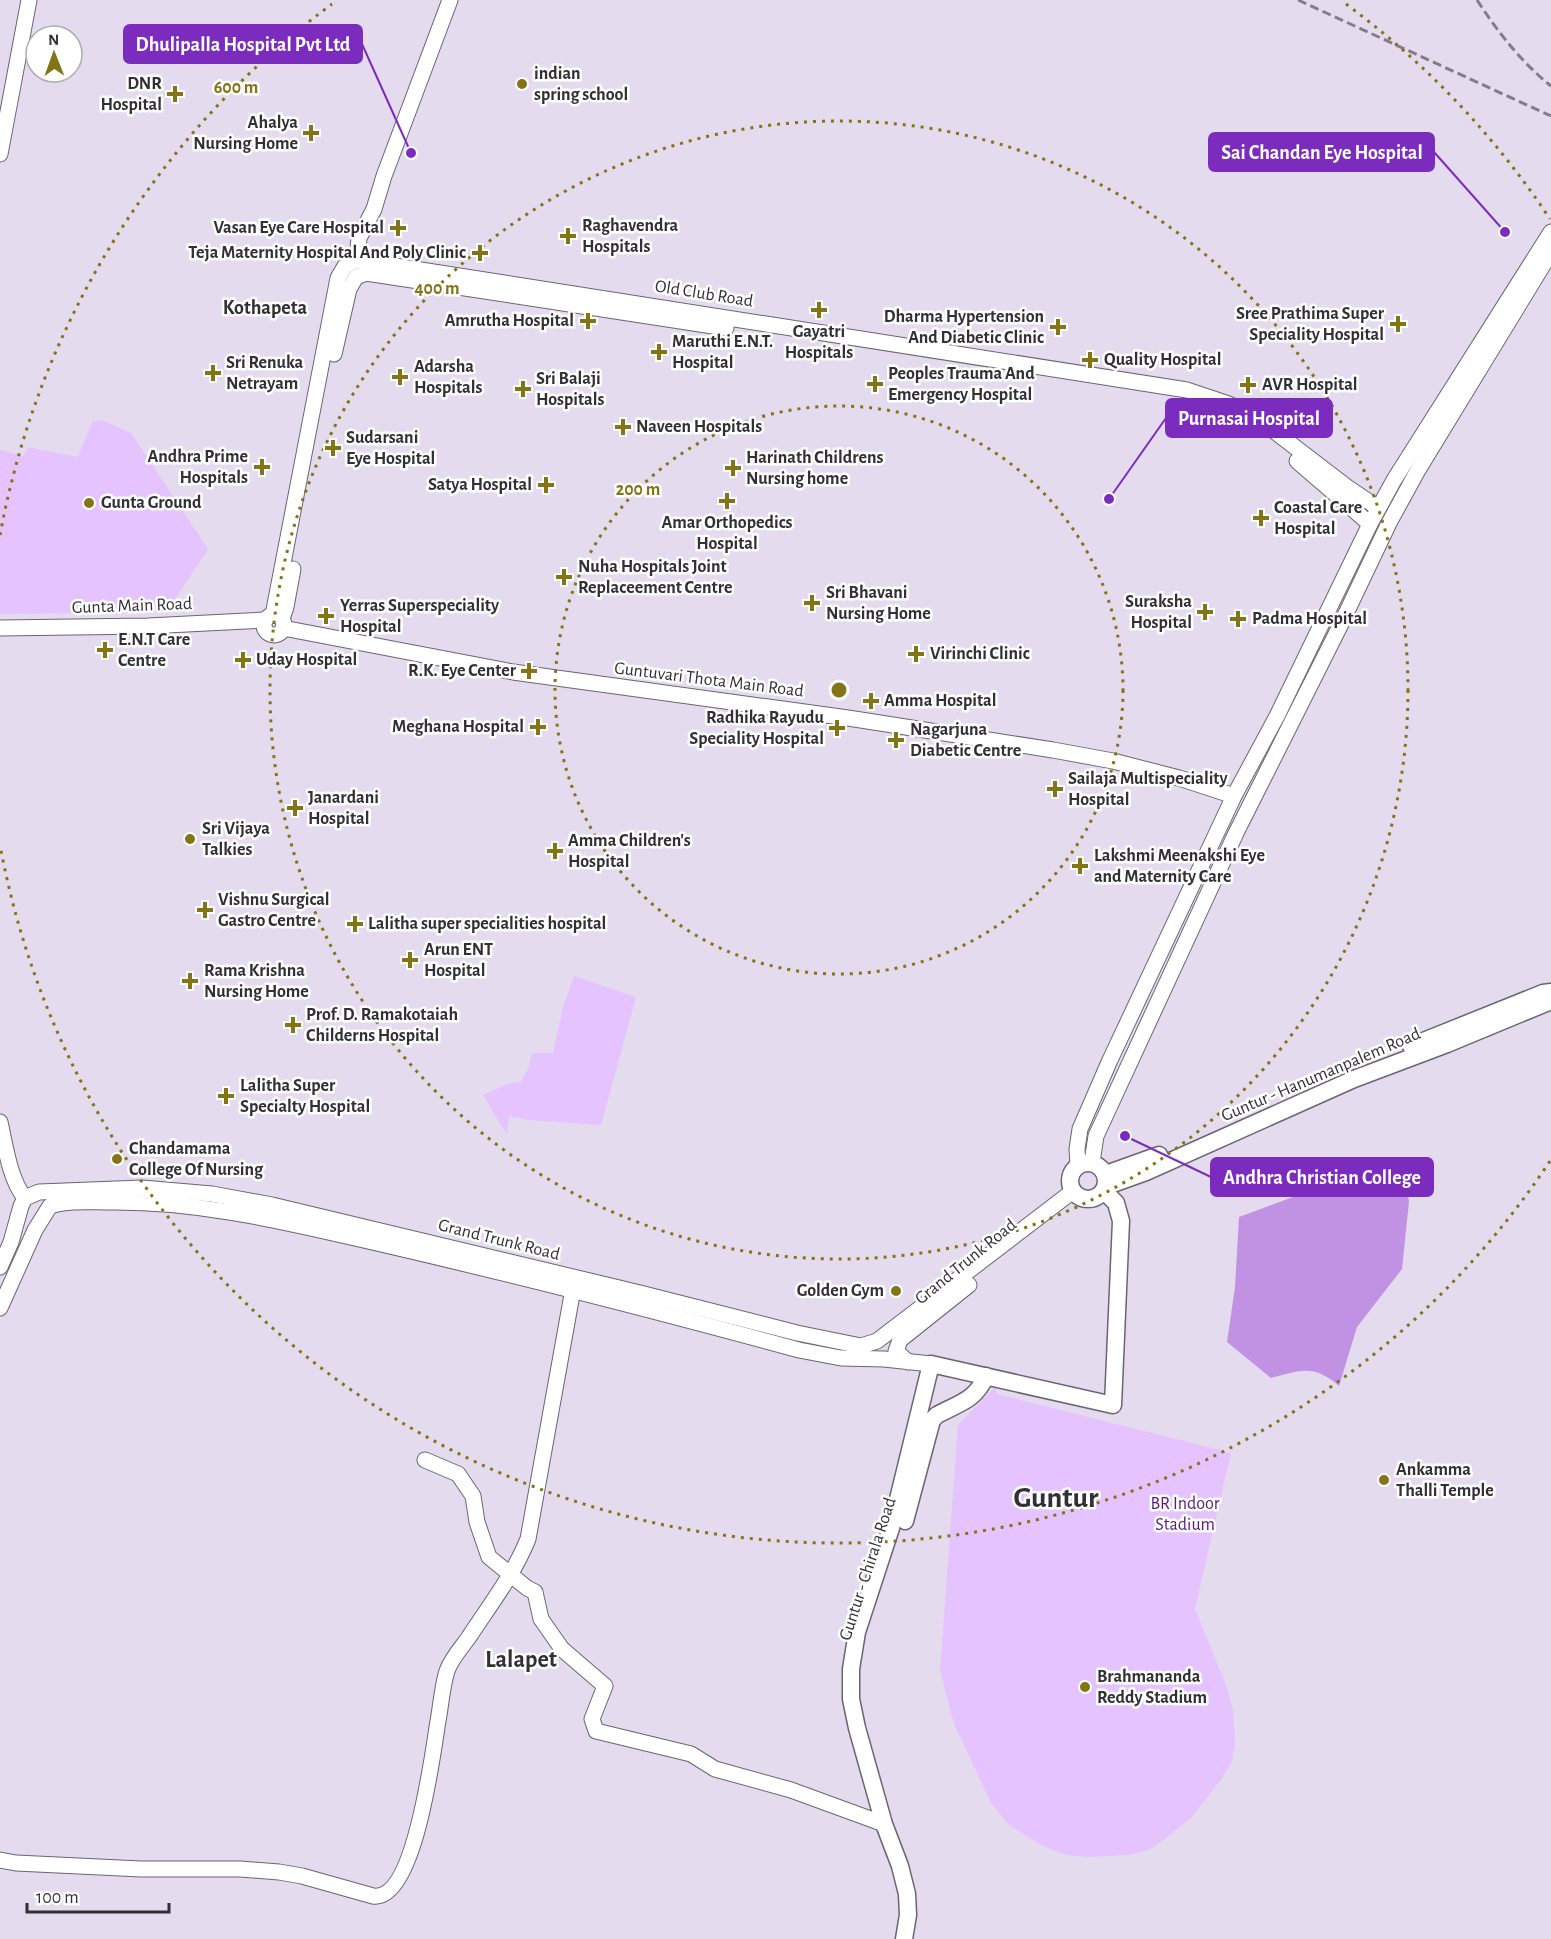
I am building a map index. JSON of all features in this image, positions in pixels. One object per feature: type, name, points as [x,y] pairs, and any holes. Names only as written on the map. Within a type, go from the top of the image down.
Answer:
[{"type":"main road","name":"Guntur - Hanumanpalem Road","points":[[1105,1184],[1172,1150],[1341,1073],[1542,993],[1551,992]]},
{"type":"main road","name":"Guntur - Hanumanpalem Road","points":[[1105,1184],[1146,1172],[1354,1079],[1551,1001]]},
{"type":"main road","points":[[931,1364],[1113,1405],[1121,1221],[1116,1203],[1105,1184],[1103,1168],[1085,1164],[1071,1174],[1071,1185],[1076,1193],[1088,1199],[1094,1198],[1105,1184]]},
{"type":"main road","name":"Guntur - Chirala Road","points":[[904,1939],[908,1915],[907,1894],[900,1866],[884,1824],[852,1710],[852,1655],[861,1619],[890,1534],[931,1364]]},
{"type":"main road","name":"Guntur - Chirala Road","points":[[914,1939],[919,1916],[917,1889],[893,1817],[861,1705],[862,1654],[867,1632],[905,1519],[932,1420],[937,1415],[972,1398],[979,1391],[986,1376]]},
{"type":"street","points":[[0,154],[29,0]]},
{"type":"street","points":[[274,622],[338,278],[345,267],[357,260],[359,238],[374,209],[384,176],[450,0]]},
{"type":"street","points":[[1085,1164],[1236,834],[1389,523],[1411,467],[1551,232]]},
{"type":"street","points":[[1085,1164],[1077,1149],[1080,1129],[1110,1060],[1234,796],[1277,716],[1378,508],[1411,467],[1551,252]]},
{"type":"street","name":"Old Club Road","points":[[357,260],[1187,390],[1229,404],[1261,421],[1378,508]]},
{"type":"street","name":"Old Club Road","points":[[274,622],[288,600],[321,413],[349,289],[356,277],[366,273],[1184,399],[1229,414],[1258,429],[1370,524]]},
{"type":"street","name":"Gunta Main Road","points":[[0,628],[181,629],[274,622]]},
{"type":"street","name":"Guntuvari Thota Main Road","points":[[274,622],[523,674],[848,718],[1053,750],[1113,761],[1179,778],[1234,796]]},
{"type":"street","name":"Gunta Main Road","points":[[0,638],[140,636],[181,629]]},
{"type":"street","points":[[0,1122],[14,1180],[25,1198],[11,1242],[0,1267]]},
{"type":"street","name":"Grand Trunk Road","points":[[25,1198],[39,1192],[117,1188],[212,1194],[272,1205],[574,1284],[800,1350],[841,1358],[884,1359],[931,1364]]},
{"type":"street","name":"Grand Trunk Road","points":[[0,1308],[35,1230],[50,1206],[71,1202],[151,1202],[209,1208],[271,1219],[468,1264],[574,1284],[861,1346],[878,1341],[1002,1246],[1076,1193]]},
{"type":"street","name":"Grand Trunk Road","points":[[908,1362],[896,1351],[900,1340],[1076,1193]]},
{"type":"street","points":[[0,1860],[16,1863],[141,1869],[240,1869],[279,1872],[374,1896],[384,1896],[389,1892],[404,1869],[414,1841],[425,1798],[448,1669],[510,1575],[530,1533],[574,1284]]},
{"type":"street","points":[[425,1460],[458,1474],[474,1496],[477,1522],[486,1551],[493,1561],[535,1592],[541,1619],[562,1649],[605,1686],[592,1719],[596,1731],[691,1754],[715,1769],[802,1793],[884,1824]]},
{"type":"green space","name":"Gunta Ground","points":[[102,420],[131,433],[208,549],[166,612],[0,614],[0,450],[24,456],[28,447],[78,457],[92,422]]},
{"type":"green space","points":[[574,976],[636,997],[601,1125],[528,1120],[509,1116],[507,1135],[483,1095],[508,1084],[521,1082],[529,1067],[532,1053],[553,1053],[563,1007]]},
{"type":"green space","name":"Brahmananda Reddy Stadium","points":[[995,1387],[997,1394],[1231,1453],[1195,1609],[1226,1685],[1233,1710],[1235,1743],[1232,1762],[1191,1818],[1149,1850],[1129,1855],[1087,1857],[1066,1855],[1043,1846],[1009,1825],[991,1803],[954,1724],[940,1670],[958,1425]]},
{"type":"shaded area","points":[[1401,1157],[1409,1202],[1402,1269],[1357,1327],[1339,1386],[1322,1374],[1307,1371],[1271,1378],[1227,1342],[1235,1287],[1239,1217]]},
{"type":"railway","points":[[1298,0],[1551,116]]},
{"type":"railway","points":[[1477,0],[1511,46],[1551,86]]},
{"type":"place","name":"indian spring school","points":[[522,84]]},
{"type":"place","name":"DNR Hospital","points":[[175,94]]},
{"type":"place","name":"Ahalya Nursing Home","points":[[311,133]]},
{"type":"place","name":"Dhulipalla Hospital Pvt Ltd","points":[[411,153]]},
{"type":"place","name":"Vasan Eye Care Hospital","points":[[398,228]]},
{"type":"place","name":"Sai Chandan Eye Hospital","points":[[1505,232]]},
{"type":"place","name":"Raghavendra Hospitals","points":[[568,236]]},
{"type":"place","name":"Teja Maternity Hospital And Poly Clinic","points":[[480,253]]},
{"type":"place","name":"Gayatri Hospitals","points":[[819,310]]},
{"type":"place","name":"Amrutha Hospital","points":[[588,321]]},
{"type":"place","name":"Sree Prathima Super Speciality Hospital","points":[[1398,324]]},
{"type":"place","name":"Dharma Hypertension And Diabetic Clinic","points":[[1058,327]]},
{"type":"place","name":"Maruthi E.N.T. Hospital","points":[[659,352]]},
{"type":"place","name":"Quality Hospital","points":[[1090,360]]},
{"type":"place","name":"Sri Renuka Netrayam","points":[[213,373]]},
{"type":"place","name":"Adarsha Hospitals","points":[[400,377]]},
{"type":"place","name":"Peoples Trauma And Emergency Hospital","points":[[875,384]]},
{"type":"place","name":"AVR Hospital","points":[[1248,385]]},
{"type":"place","name":"Sri Balaji Hospitals","points":[[523,389]]},
{"type":"place","name":"Naveen Hospitals","points":[[623,427]]},
{"type":"place","name":"Sudarsani Eye Hospital","points":[[333,448]]},
{"type":"place","name":"Andhra Prime Hospitals","points":[[262,467]]},
{"type":"place","name":"Harinath Childrens Nursing home","points":[[733,468]]},
{"type":"place","name":"Satya Hospital","points":[[546,485]]},
{"type":"place","name":"Purnasai Hospital","points":[[1109,499]]},
{"type":"place","name":"Amar Orthopedics Hospital","points":[[727,501]]},
{"type":"place","name":"Gunta Ground","points":[[89,503]]},
{"type":"place","name":"Coastal Care Hospital","points":[[1261,518]]},
{"type":"place","name":"Nuha Hospitals Joint Replaceement Centre","points":[[564,577]]},
{"type":"place","name":"Sri Bhavani Nursing Home","points":[[812,603]]},
{"type":"place","name":"Suraksha Hospital","points":[[1205,612]]},
{"type":"place","name":"Yerras Superspeciality Hospital","points":[[326,616]]},
{"type":"place","name":"Padma Hospital","points":[[1238,619]]},
{"type":"place","name":"E.N.T Care Centre","points":[[105,650]]},
{"type":"place","name":"Virinchi Clinic","points":[[916,654]]},
{"type":"place","name":"Uday Hospital","points":[[243,660]]},
{"type":"place","name":"R.K. Eye Center","points":[[529,671]]},
{"type":"place","name":"Amma Hospital","points":[[871,701]]},
{"type":"place","name":"Meghana Hospital","points":[[538,727]]},
{"type":"place","name":"Radhika Rayudu Speciality Hospital","points":[[837,728]]},
{"type":"place","name":"Nagarjuna Diabetic Centre","points":[[896,740]]},
{"type":"place","name":"Sailaja Multispeciality Hospital","points":[[1055,789]]},
{"type":"place","name":"Janardani Hospital","points":[[295,808]]},
{"type":"place","name":"Sri Vijaya Talkies","points":[[190,839]]},
{"type":"place","name":"Amma Children's Hospital","points":[[555,851]]},
{"type":"place","name":"Lakshmi Meenakshi Eye and Maternity Care","points":[[1080,866]]},
{"type":"place","name":"Vishnu Surgical Gastro Centre","points":[[205,910]]},
{"type":"place","name":"Lalitha super specialities hospital","points":[[355,924]]},
{"type":"place","name":"Arun ENT Hospital","points":[[410,960]]},
{"type":"place","name":"Rama Krishna Nursing Home","points":[[190,981]]},
{"type":"place","name":"Prof. D. Ramakotaiah Childerns Hospital","points":[[293,1025]]},
{"type":"place","name":"Lalitha Super Specialty Hospital","points":[[226,1096]]},
{"type":"place","name":"Andhra Christian College","points":[[1125,1136]]},
{"type":"place","name":"Chandamama College Of Nursing","points":[[117,1159]]},
{"type":"place","name":"Golden Gym","points":[[896,1291]]},
{"type":"place","name":"Ankamma Thalli Temple","points":[[1384,1480]]},
{"type":"place","name":"Brahmananda Reddy Stadium","points":[[1085,1687]]},
{"type":"district","name":"Kothapeta","points":[[265,308]]},
{"type":"district","name":"Guntur","points":[[1056,1498]]},
{"type":"district","name":"Lalapet","points":[[521,1660]]},
{"type":"park label","name":"BR Indoor Stadium","points":[[1185,1514]]}]
